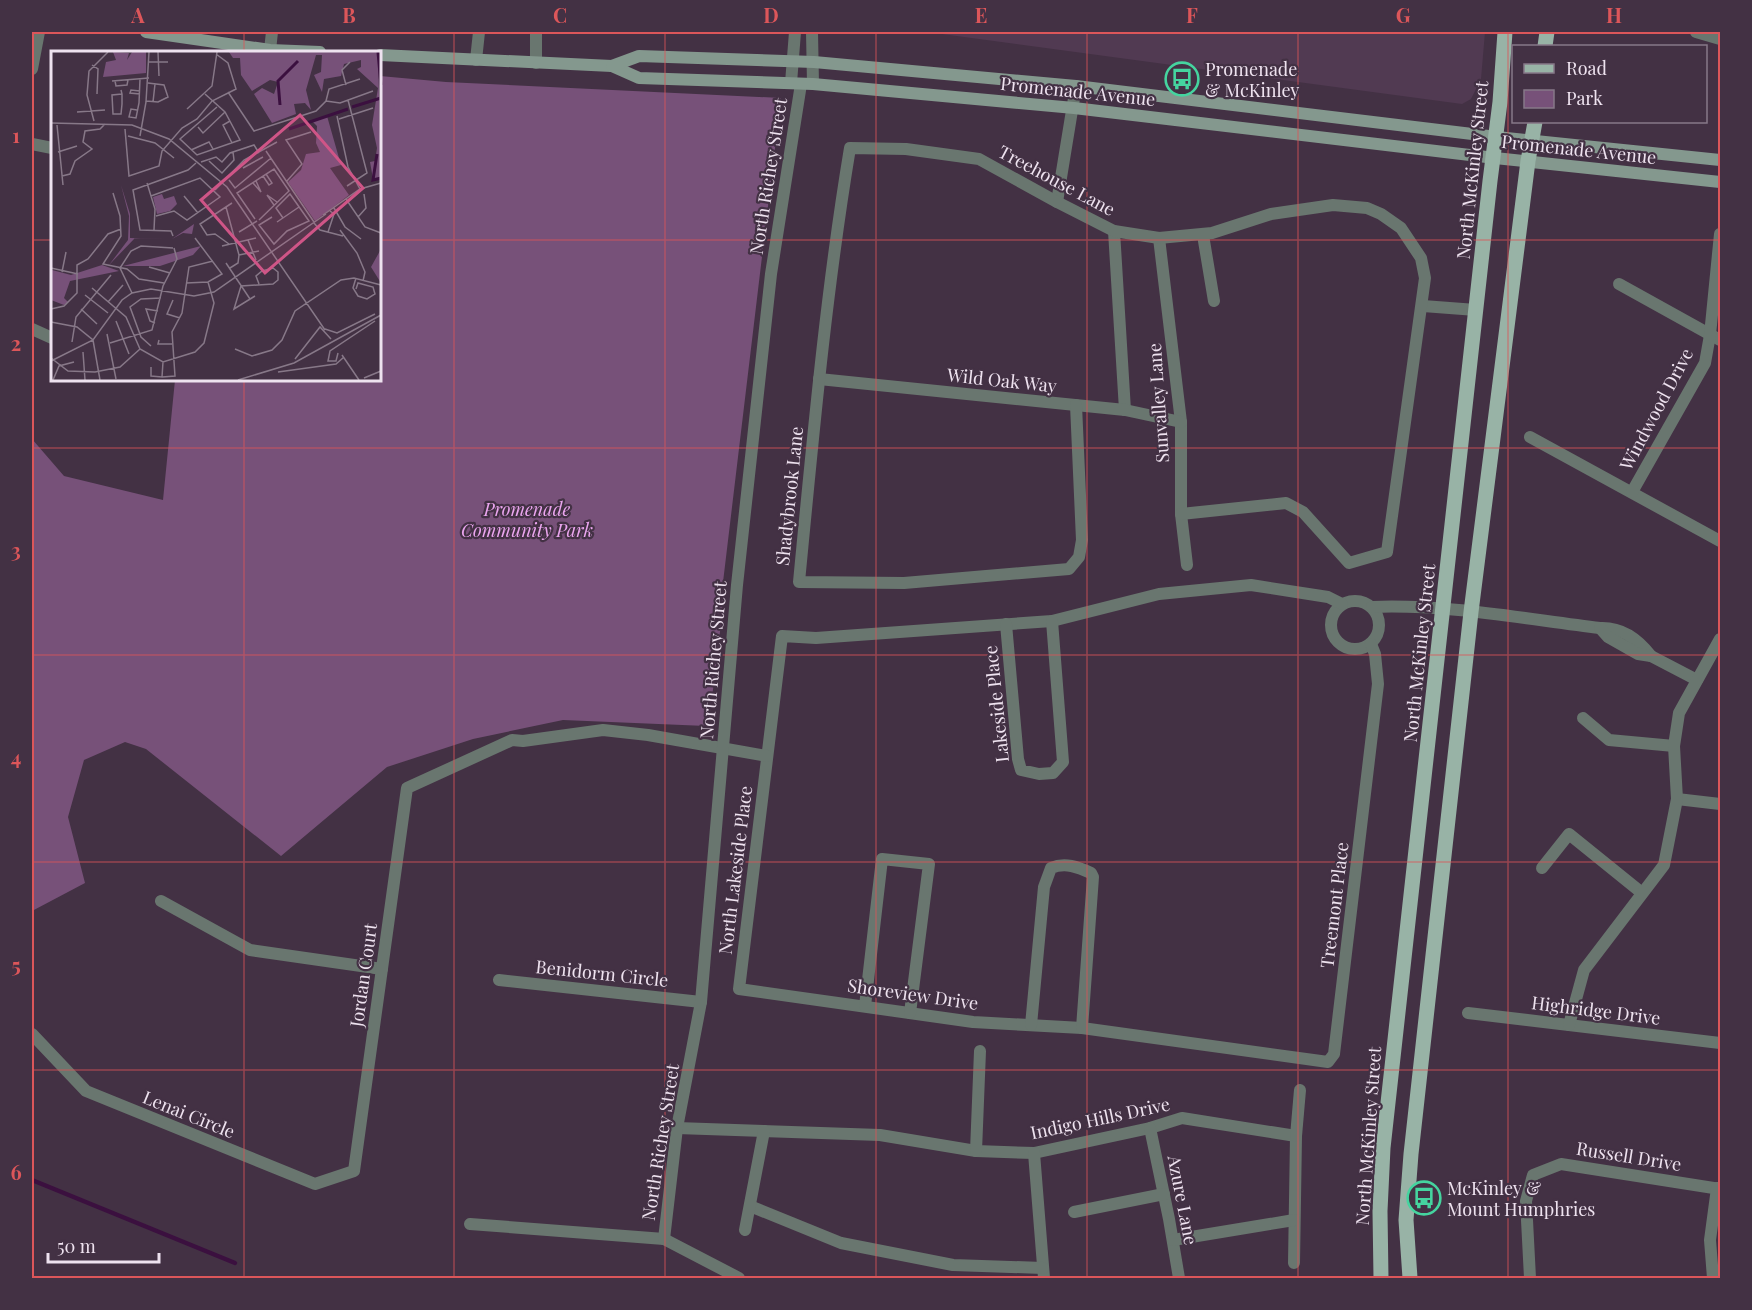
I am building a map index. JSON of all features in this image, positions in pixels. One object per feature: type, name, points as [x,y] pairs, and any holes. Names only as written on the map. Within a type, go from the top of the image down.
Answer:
[{"type":"main road","points":[[146,32],[270,50],[295,51]]},
{"type":"main road","name":"North McKinley Street","points":[[1381,1278],[1380,1211],[1383,1148],[1495,158],[1505,32]]},
{"type":"main road","name":"Promenade Avenue","points":[[381,55],[612,66],[639,78],[802,84],[1074,108],[1720,182]]},
{"type":"main road","name":"Promenade Avenue","points":[[612,66],[639,56],[814,62],[1076,86],[1720,160]]},
{"type":"main road","points":[[1410,1278],[1406,1220],[1410,1154],[1471,612],[1528,161],[1535,123]]},
{"type":"street","points":[[32,69],[39,32]]},
{"type":"street","points":[[270,50],[272,32]]},
{"type":"street","points":[[476,60],[480,32]]},
{"type":"street","points":[[536,32],[536,63]]},
{"type":"street","points":[[795,32],[792,61],[802,84]]},
{"type":"street","points":[[802,84],[814,62],[812,32]]},
{"type":"street","points":[[1696,32],[1720,39]]},
{"type":"street","name":"North Richey Street","points":[[664,1239],[677,1128],[701,1002],[737,585],[771,274],[802,84]]},
{"type":"street","points":[[1057,202],[1076,86]]},
{"type":"street","points":[[32,144],[51,148]]},
{"type":"street","name":"Treehouse Lane","points":[[839,215],[850,148],[906,149],[980,159],[1114,231],[1159,238],[1203,235],[1271,214],[1333,205],[1367,208],[1381,214],[1401,228],[1414,244],[1421,258],[1425,278],[1423,306],[1387,552],[1349,563],[1303,512],[1286,503],[1181,514]]},
{"type":"street","name":"Shadybrook Lane","points":[[839,215],[819,379],[799,582],[904,583],[1069,569],[1079,557],[1082,540],[1076,405]]},
{"type":"street","points":[[1114,231],[1125,410]]},
{"type":"street","name":"Windwood Drive","points":[[1632,492],[1705,363],[1715,338],[1720,234]]},
{"type":"street","points":[[1203,235],[1214,301]]},
{"type":"street","name":"Sunvalley Lane","points":[[1159,238],[1181,422],[1181,514],[1187,565]]},
{"type":"street","points":[[1619,284],[1715,338]]},
{"type":"street","points":[[1423,306],[1476,310]]},
{"type":"street","points":[[32,329],[51,338]]},
{"type":"street","name":"Wild Oak Way","points":[[819,379],[1125,410],[1181,422]]},
{"type":"street","points":[[1530,437],[1720,541]]},
{"type":"street","name":"Lakeside Place","points":[[782,636],[816,638],[1052,621],[1159,594],[1251,585],[1329,597],[1342,604],[1357,600],[1372,607],[1471,612],[1600,628],[1614,627],[1644,647],[1651,656],[1697,680]]},
{"type":"street","points":[[1342,604],[1332,616],[1331,631],[1335,638],[1347,648],[1355,650],[1371,644],[1376,638],[1380,622],[1372,607]]},
{"type":"street","name":"Lakeside Place","points":[[1006,624],[1017,759],[1021,770],[1038,774],[1053,773],[1063,762],[1052,621]]},
{"type":"street","name":"North Lakeside Place","points":[[739,989],[782,636]]},
{"type":"street","points":[[1569,1025],[1584,970],[1664,865],[1677,799],[1674,746],[1679,713],[1720,639]]},
{"type":"street","name":"Treemont Place","points":[[1222,1048],[1328,1062],[1334,1054],[1378,684],[1376,654],[1371,644]]},
{"type":"street","points":[[1583,718],[1609,740],[1674,746]]},
{"type":"street","name":"Jordan Court","points":[[353,1172],[407,788],[512,740],[523,741],[603,730],[723,748]]},
{"type":"street","points":[[723,748],[767,756]]},
{"type":"street","points":[[1677,799],[1720,804]]},
{"type":"street","points":[[1542,868],[1569,834],[1642,893]]},
{"type":"street","points":[[865,1006],[882,859],[928,864],[910,1013]]},
{"type":"street","points":[[1031,1025],[1044,888],[1051,868],[1060,865],[1078,867],[1091,873],[1093,877],[1082,1028]]},
{"type":"street","points":[[161,900],[250,950],[382,969]]},
{"type":"street","name":"Benidorm Circle","points":[[499,980],[701,1002]]},
{"type":"street","name":"Shoreview Drive","points":[[739,989],[973,1022],[1082,1028],[1222,1048]]},
{"type":"street","name":"Highridge Drive","points":[[1468,1013],[1720,1043]]},
{"type":"street","name":"Lenai Circle","points":[[32,1034],[86,1091],[315,1185],[353,1172]]},
{"type":"street","points":[[976,1151],[980,1051]]},
{"type":"street","points":[[1294,1263],[1296,1136],[1300,1090]]},
{"type":"street","name":"Indigo Hills Drive","points":[[677,1128],[880,1136],[976,1151],[1034,1153],[1150,1128],[1182,1118],[1296,1136]]},
{"type":"street","name":"Azure Lane","points":[[1150,1128],[1179,1278]]},
{"type":"street","points":[[745,1230],[764,1131]]},
{"type":"street","points":[[750,1206],[841,1243],[953,1265],[1043,1273],[1034,1153]]},
{"type":"street","name":"Russell Drive","points":[[1530,1278],[1526,1201],[1533,1174],[1561,1164],[1719,1188]]},
{"type":"street","points":[[1713,1278],[1710,1240],[1719,1188]]},
{"type":"street","points":[[1074,1212],[1164,1194]]},
{"type":"street","points":[[1173,1240],[1294,1220]]},
{"type":"street","points":[[470,1224],[664,1239],[739,1278]]},
{"type":"shaded area","points":[[927,32],[1485,32],[1481,79],[1471,99],[1462,104]]},
{"type":"green space","name":"Promenade Community Park","points":[[381,76],[446,82],[781,98],[721,599],[724,599],[710,714],[707,715],[706,726],[563,720],[473,739],[387,767],[281,856],[146,749],[125,742],[84,760],[68,817],[85,883],[32,911],[32,439],[64,476],[163,500],[175,381],[381,381]]},
{"type":"waterway","points":[[32,1180],[235,1263]]},
{"type":"place","name":"Promenade & McKinley","points":[[1182,79]]},
{"type":"place","name":"McKinley & Mount Humphries","points":[[1424,1198]]}]
